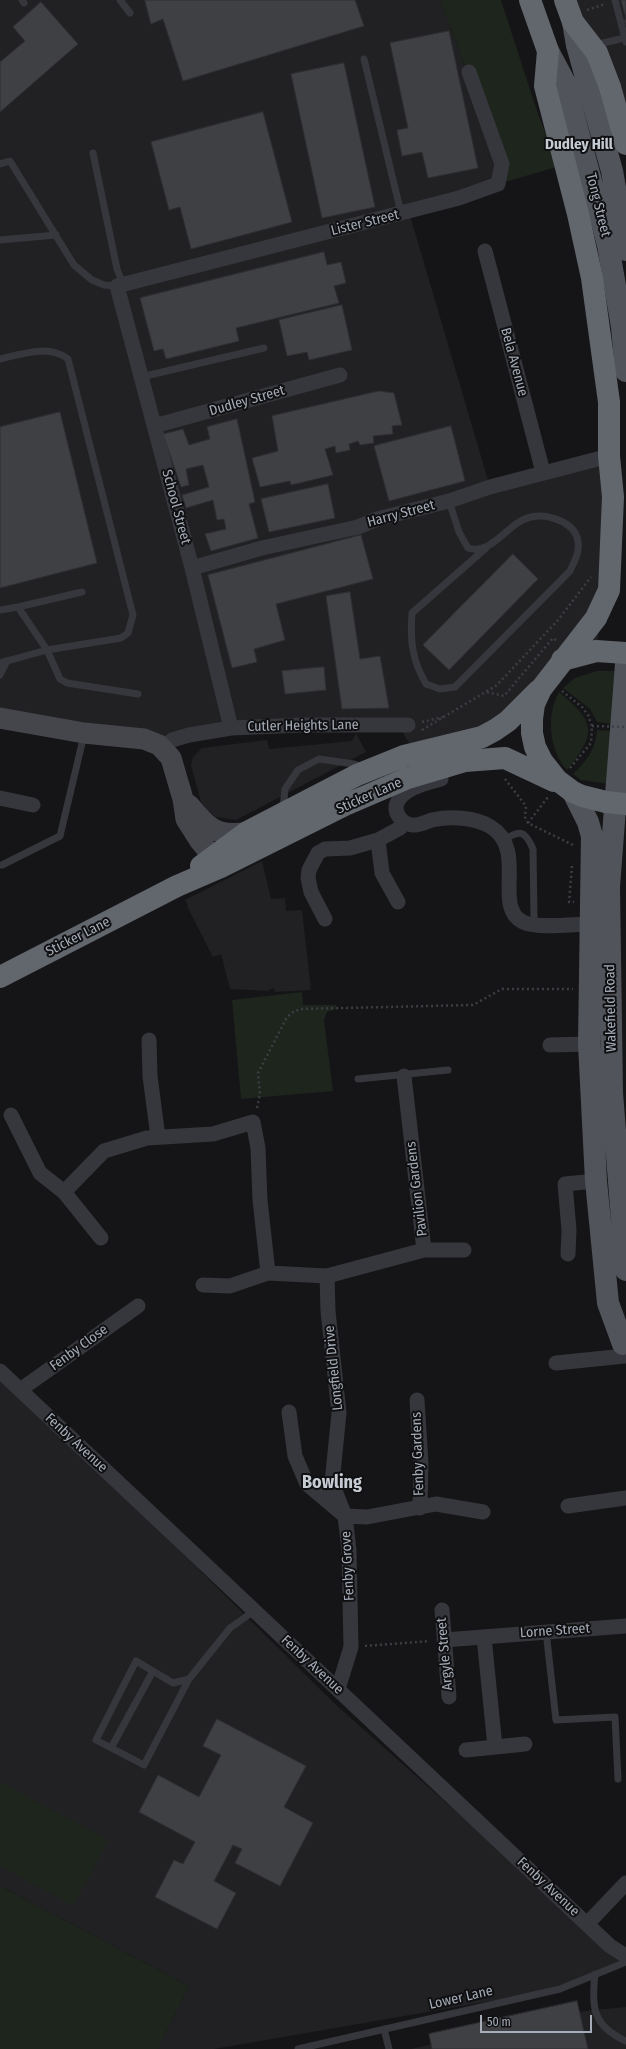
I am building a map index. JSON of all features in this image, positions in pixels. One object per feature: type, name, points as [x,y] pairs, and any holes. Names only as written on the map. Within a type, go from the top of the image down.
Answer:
[{"type":"highway","name":"Tong Street","points":[[530,0],[548,51]]},
{"type":"highway","points":[[570,13],[599,60],[622,121],[626,144]]},
{"type":"highway","points":[[548,51],[545,86],[578,214],[592,278],[609,402],[609,456],[612,497],[609,590],[596,618],[560,652],[534,704],[532,733],[536,747],[548,770],[565,786],[593,800],[616,803]]},
{"type":"highway","points":[[560,652],[596,651],[626,653]]},
{"type":"highway","name":"Sticker Lane","points":[[217,862],[247,832],[282,813],[370,770],[423,750],[489,734],[508,721],[541,689]]},
{"type":"highway","name":"Sticker Lane","points":[[0,977],[177,886],[217,862],[408,778],[465,761],[505,758],[536,771],[565,786]]},
{"type":"main road","name":"Tong Street","points":[[570,13],[577,45],[612,171],[626,250]]},
{"type":"main road","name":"Tong Street","points":[[548,51],[565,83],[608,245],[622,327],[626,371]]},
{"type":"main road","points":[[622,736],[626,664]]},
{"type":"main road","name":"Wakefield Road","points":[[622,736],[609,895],[612,1093],[626,1270]]},
{"type":"main road","points":[[565,786],[588,822],[592,836],[589,1044],[596,1181],[608,1303],[625,1354]]},
{"type":"main road","points":[[625,1354],[626,1320]]},
{"type":"street","name":"Lister Street","points":[[120,285],[401,214],[459,198],[498,184],[502,164],[469,72]]},
{"type":"street","name":"Bela Avenue","points":[[485,251],[543,472]]},
{"type":"street","name":"School Street","points":[[120,285],[141,377],[192,568],[231,728]]},
{"type":"street","name":"Dudley Street","points":[[154,426],[340,375]]},
{"type":"street","name":"Harry Street","points":[[192,568],[262,548],[358,527],[377,519],[449,501],[490,487],[543,472],[609,456]]},
{"type":"street","points":[[0,718],[84,733],[144,739],[163,748],[170,758],[183,799],[186,819],[200,841],[217,862]]},
{"type":"street","name":"Cutler Heights Lane","points":[[163,748],[172,740],[189,735],[231,728],[302,725],[408,725]]},
{"type":"street","points":[[465,761],[460,773],[421,786],[399,797],[396,806],[398,815],[404,823],[416,826],[438,819],[452,818],[483,824],[492,828],[503,841],[508,850],[510,859],[510,906],[522,922],[538,925],[590,924]]},
{"type":"street","points":[[0,798],[33,805]]},
{"type":"street","points":[[183,799],[206,825],[217,831],[232,835],[247,832]]},
{"type":"street","points":[[325,918],[311,892],[308,878],[313,860],[318,853],[325,850],[350,848],[378,840],[400,828],[404,823]]},
{"type":"street","points":[[378,840],[382,873],[398,902]]},
{"type":"street","points":[[149,1040],[150,1076],[158,1138]]},
{"type":"street","points":[[550,1045],[589,1044]]},
{"type":"street","name":"Pavilion Gardens","points":[[327,1276],[424,1250],[404,1076]]},
{"type":"street","points":[[11,1115],[40,1173],[64,1192],[101,1238]]},
{"type":"street","points":[[64,1192],[104,1151],[147,1138],[212,1134],[254,1122],[258,1148],[260,1200],[268,1273]]},
{"type":"street","points":[[568,1254],[565,1184],[596,1181]]},
{"type":"street","points":[[424,1250],[464,1250]]},
{"type":"street","points":[[203,1285],[230,1286],[268,1273],[327,1276]]},
{"type":"street","name":"Longfield Drive","points":[[327,1276],[328,1311],[339,1413],[332,1483],[345,1516]]},
{"type":"street","name":"Fenby Close","points":[[20,1390],[138,1306]]},
{"type":"street","points":[[556,1363],[625,1354]]},
{"type":"street","name":"Fenby Avenue","points":[[0,1372],[610,1946],[626,1956]]},
{"type":"street","name":"Fenby Gardens","points":[[417,1400],[421,1463],[420,1508]]},
{"type":"street","name":"Fenby Grove","points":[[288,1412],[295,1456],[307,1484],[345,1516],[349,1550],[351,1647],[338,1689]]},
{"type":"street","points":[[568,1506],[626,1498]]},
{"type":"street","name":"Fenby Gardens","points":[[345,1516],[367,1517],[436,1504],[482,1512]]},
{"type":"street","name":"Argyle Street","points":[[442,1610],[449,1697]]},
{"type":"street","name":"Lorne Street","points":[[444,1640],[626,1626]]},
{"type":"street","points":[[484,1637],[495,1747]]},
{"type":"street","points":[[466,1750],[525,1744]]},
{"type":"street","points":[[587,1924],[626,1883]]},
{"type":"lane","points":[[120,0],[130,13]]},
{"type":"lane","points":[[591,46],[625,40],[615,0]]},
{"type":"lane","points":[[364,59],[401,214]]},
{"type":"lane","points":[[0,164],[10,161],[74,265],[92,280],[104,285],[120,285],[93,153]]},
{"type":"lane","points":[[0,240],[56,235]]},
{"type":"lane","points":[[141,377],[264,348]]},
{"type":"lane","points":[[0,359],[34,351],[61,353],[68,359],[133,615],[128,632],[121,638],[47,650],[3,662],[0,675]]},
{"type":"lane","points":[[449,501],[459,532],[468,548],[476,551],[486,548],[515,523],[531,517],[554,517],[572,529],[578,541],[577,554],[570,571],[468,676],[455,687],[440,689],[426,684],[416,666],[411,635],[412,613],[486,548]]},
{"type":"lane","points":[[0,610],[82,592]]},
{"type":"lane","points":[[18,606],[47,650],[60,679],[67,682],[138,694]]},
{"type":"lane","points":[[2,865],[60,836],[84,733]]},
{"type":"lane","points":[[282,813],[285,788],[298,770],[319,759],[354,764],[370,770]]},
{"type":"lane","points":[[503,841],[513,833],[518,832],[523,834],[530,841],[533,848],[534,919],[538,925]]},
{"type":"lane","points":[[358,1079],[404,1076],[448,1070]]},
{"type":"lane","points":[[189,1679],[173,1683],[136,1661],[96,1740],[144,1765],[189,1679],[230,1628],[254,1611]]},
{"type":"lane","points":[[546,1631],[556,1720],[615,1717],[618,1779]]},
{"type":"lane","points":[[111,1748],[152,1671]]},
{"type":"lane","name":"Lower Lane","points":[[298,2049],[560,1989],[626,1962]]},
{"type":"lane","points":[[595,1974],[592,1999],[595,2013],[610,2031],[626,2041]]},
{"type":"lane","points":[[384,2029],[389,2049]]},
{"type":"path","points":[[570,13],[615,0]]},
{"type":"path","points":[[487,692],[504,696],[553,638],[560,652]]},
{"type":"path","points":[[528,823],[565,786],[591,743],[592,726],[588,715],[582,707],[562,690]]},
{"type":"path","points":[[408,725],[446,717]]},
{"type":"path","points":[[592,726],[622,736]]},
{"type":"path","points":[[489,758],[526,806],[524,817],[528,823],[573,844],[573,851]]},
{"type":"path","points":[[572,859],[569,902],[579,902]]},
{"type":"path","points":[[254,1122],[260,1094],[258,1073],[286,1019],[292,1013],[300,1009],[473,1005],[502,989],[589,989]]},
{"type":"path","points":[[351,1647],[444,1640]]},
{"type":"shaded area","points":[[0,0],[440,0],[502,164],[498,184],[409,212],[490,487],[609,456],[603,601],[596,651],[562,660],[508,721],[419,759],[398,725],[302,725],[172,740],[0,718]]},
{"type":"shaded area","points":[[440,0],[501,0],[536,108],[553,154],[560,166],[498,184],[502,164]]},
{"type":"shaded area","points":[[563,0],[626,0],[626,126]]},
{"type":"shaded area","points":[[597,671],[616,671],[612,724],[597,722],[590,709],[563,688],[575,678]]},
{"type":"shaded area","points":[[559,692],[580,712],[586,720],[588,728],[584,746],[567,770],[556,753],[551,732],[552,711]]},
{"type":"shaded area","points":[[597,730],[612,731],[609,784],[581,780],[573,774],[590,755],[595,743]]},
{"type":"shaded area","points":[[356,733],[366,752],[236,820],[216,817],[206,809],[201,802],[191,765],[193,757],[202,748],[267,740],[269,749],[352,741]]},
{"type":"shaded area","points":[[262,861],[271,899],[285,898],[286,911],[302,910],[311,990],[275,992],[273,988],[268,991],[230,989],[221,954],[213,957],[187,906],[188,905],[185,900]]},
{"type":"shaded area","points":[[302,992],[303,1005],[336,1005],[336,1009],[327,1012],[324,1020],[333,1091],[241,1099],[232,1000]]},
{"type":"shaded area","points":[[0,1373],[336,1705],[626,1962],[560,1989],[214,2049],[158,2049],[189,1986],[0,1886]]},
{"type":"shaded area","points":[[0,1782],[109,1840],[73,1906],[0,1866]]},
{"type":"shaded area","points":[[0,1886],[189,1986],[158,2049],[0,2049]]},
{"type":"shaded area","points":[[626,2007],[626,2049],[411,2049],[575,2012]]},
{"type":"building","points":[[145,0],[355,0],[364,26],[183,81],[163,19],[151,24]]},
{"type":"building","points":[[621,0],[626,0],[626,19]]},
{"type":"building","points":[[41,2],[78,44],[0,112],[0,62],[25,41],[13,27]]},
{"type":"building","points":[[449,31],[478,168],[428,178],[422,152],[402,156],[397,130],[408,128],[390,43]]},
{"type":"building","points":[[344,63],[375,207],[322,218],[291,74]]},
{"type":"building","points":[[263,112],[292,222],[191,249],[180,207],[169,210],[151,142]]},
{"type":"building","points":[[324,252],[327,265],[341,262],[346,283],[334,286],[339,303],[236,328],[239,341],[166,359],[163,349],[154,351],[140,298]]},
{"type":"building","points":[[342,305],[352,350],[309,360],[307,352],[287,356],[279,320]]},
{"type":"building","points":[[379,391],[394,393],[402,425],[392,426],[393,434],[373,436],[374,443],[360,445],[358,441],[349,444],[350,450],[336,453],[335,446],[325,449],[333,475],[291,485],[290,481],[260,487],[252,458],[278,451],[272,416]]},
{"type":"building","points":[[60,412],[97,563],[0,588],[0,427]]},
{"type":"building","points":[[237,419],[255,502],[249,504],[258,538],[211,551],[205,534],[226,529],[224,519],[217,520],[213,500],[186,508],[182,495],[209,487],[203,465],[186,469],[189,485],[181,487],[163,434],[183,429],[189,445],[210,439],[207,427]]},
{"type":"building","points":[[451,426],[465,481],[389,501],[374,446]]},
{"type":"building","points":[[328,484],[335,518],[269,532],[261,499]]},
{"type":"building","points":[[361,535],[373,579],[276,604],[285,640],[254,649],[257,662],[232,668],[208,575]]},
{"type":"building","points":[[513,554],[538,579],[449,670],[423,645]]},
{"type":"building","points":[[350,592],[360,659],[380,656],[389,708],[342,709],[326,596]]},
{"type":"building","points":[[324,667],[326,690],[285,694],[282,671]]},
{"type":"building","points":[[217,1719],[306,1766],[284,1807],[313,1823],[280,1886],[235,1863],[242,1849],[233,1845],[214,1881],[236,1893],[217,1929],[155,1897],[174,1860],[183,1864],[195,1842],[139,1812],[158,1775],[199,1797],[221,1755],[203,1746]]},
{"type":"building","points":[[577,2001],[588,2049],[432,2049],[429,2034]]},
{"type":"district","name":"Dudley Hill","points":[[579,145]]},
{"type":"district","name":"Bowling","points":[[332,1483]]}]
